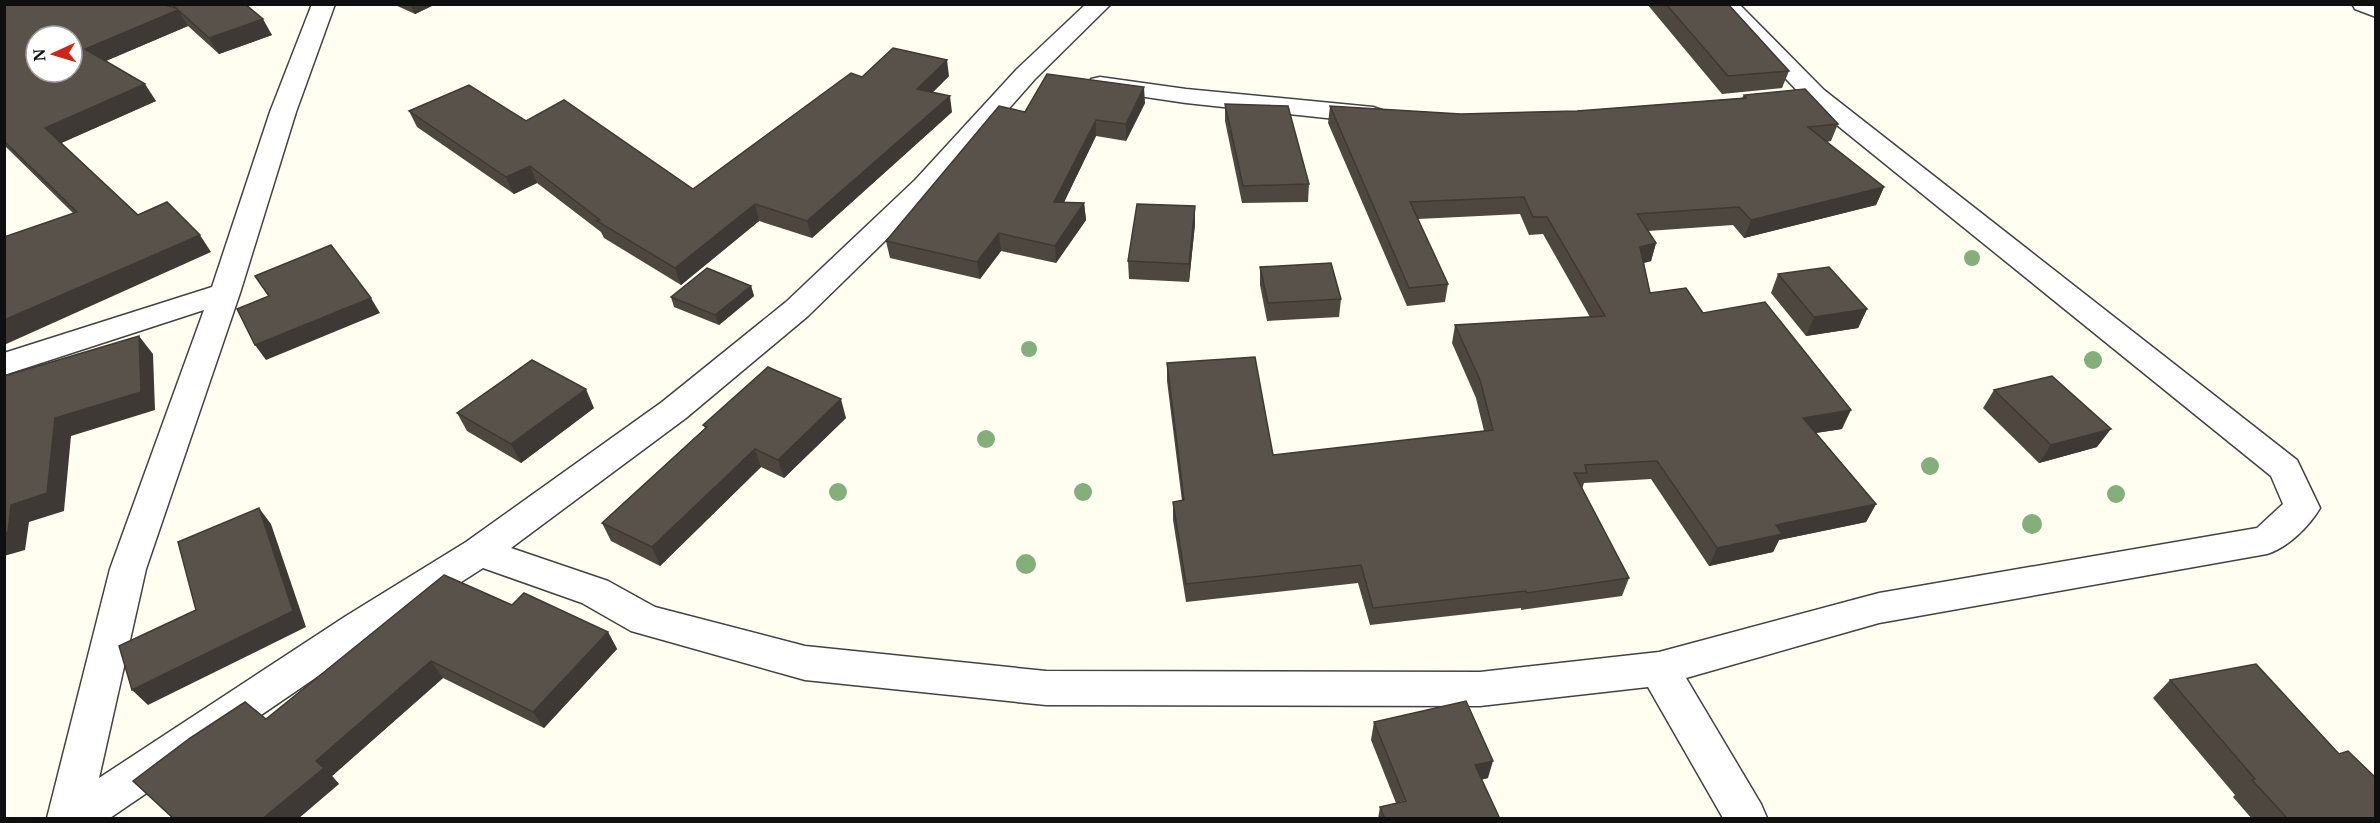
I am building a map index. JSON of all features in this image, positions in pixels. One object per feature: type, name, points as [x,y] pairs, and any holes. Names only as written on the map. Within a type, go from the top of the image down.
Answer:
[{"type":"street","points":[[68,819],[128,569],[225,293],[283,112],[324,4]]},
{"type":"street","points":[[75,819],[360,627],[479,552],[674,411],[797,309],[925,186],[1026,74],[1100,4]]},
{"type":"street","points":[[479,552],[595,592],[645,620],[805,663],[1046,688],[1480,689],[1659,669],[1879,608],[2267,540],[2302,508],[2285,469],[1798,97],[1726,4]]},
{"type":"street","points":[[2363,4],[2376,10]]},
{"type":"street","points":[[1026,74],[1186,96],[1391,116]]},
{"type":"street","points":[[4,364],[225,293]]},
{"type":"street","points":[[1659,669],[1746,819]]},
{"type":"building","points":[[4,4],[161,4],[176,8],[172,4],[245,4],[263,19],[209,38],[178,10],[85,49],[145,84],[45,128],[138,215],[167,202],[200,235],[4,320],[4,237],[77,212],[4,141]]},
{"type":"building","points":[[1666,4],[1728,4],[1789,71],[1728,76]]},
{"type":"building","points":[[893,48],[947,60],[917,89],[950,96],[807,221],[755,204],[675,268],[597,221],[600,220],[530,166],[506,177],[409,111],[469,85],[526,121],[564,100],[693,189],[851,73],[862,77]]},
{"type":"building","points":[[1047,74],[1144,87],[1126,124],[1096,120],[1054,202],[1084,203],[1055,246],[999,233],[977,262],[886,241],[999,106],[1025,112]]},
{"type":"building","points":[[1805,89],[1838,124],[1808,127],[1884,187],[1751,220],[1739,207],[1637,214],[1656,243],[1640,247],[1650,293],[1686,288],[1703,313],[1765,302],[1851,410],[1803,418],[1876,504],[1776,525],[1782,534],[1717,548],[1657,461],[1585,465],[1587,473],[1574,473],[1629,578],[1527,593],[1526,591],[1373,608],[1361,565],[1186,584],[1173,502],[1184,500],[1167,363],[1255,357],[1273,455],[1493,430],[1480,380],[1455,325],[1605,316],[1547,217],[1533,217],[1524,197],[1410,202],[1448,284],[1409,288],[1330,106],[1461,114],[1577,111],[1746,98],[1744,95]]},
{"type":"building","points":[[1225,104],[1288,106],[1309,184],[1243,186]]},
{"type":"building","points":[[1137,204],[1195,206],[1189,264],[1128,261]]},
{"type":"building","points":[[331,245],[371,298],[255,345],[237,309],[269,296],[255,276]]},
{"type":"building","points":[[1331,263],[1341,299],[1268,303],[1260,267]]},
{"type":"building","points":[[1829,267],[1867,309],[1814,317],[1778,274]]},
{"type":"building","points":[[707,268],[751,286],[715,315],[671,297]]},
{"type":"building","points":[[139,336],[141,392],[55,418],[47,493],[11,505],[8,532],[4,533],[4,376]]},
{"type":"building","points":[[532,360],[586,389],[511,444],[457,413]]},
{"type":"building","points":[[768,367],[841,399],[778,460],[755,449],[652,547],[602,523],[707,427],[703,425]]},
{"type":"building","points":[[2052,376],[2111,429],[2051,445],[1994,390]]},
{"type":"building","points":[[259,508],[293,611],[132,690],[119,646],[196,610],[178,542]]},
{"type":"building","points":[[444,575],[512,605],[524,593],[608,632],[533,712],[431,661],[316,761],[324,768],[262,819],[174,819],[133,781],[190,738],[245,702],[266,719]]},
{"type":"building","points":[[2256,664],[2339,754],[2348,751],[2376,778],[2376,819],[2288,819],[2252,780],[2255,779],[2170,680]]},
{"type":"building","points":[[1466,701],[1493,761],[1475,765],[1500,819],[1385,819],[1380,807],[1406,801],[1374,722]]}]
